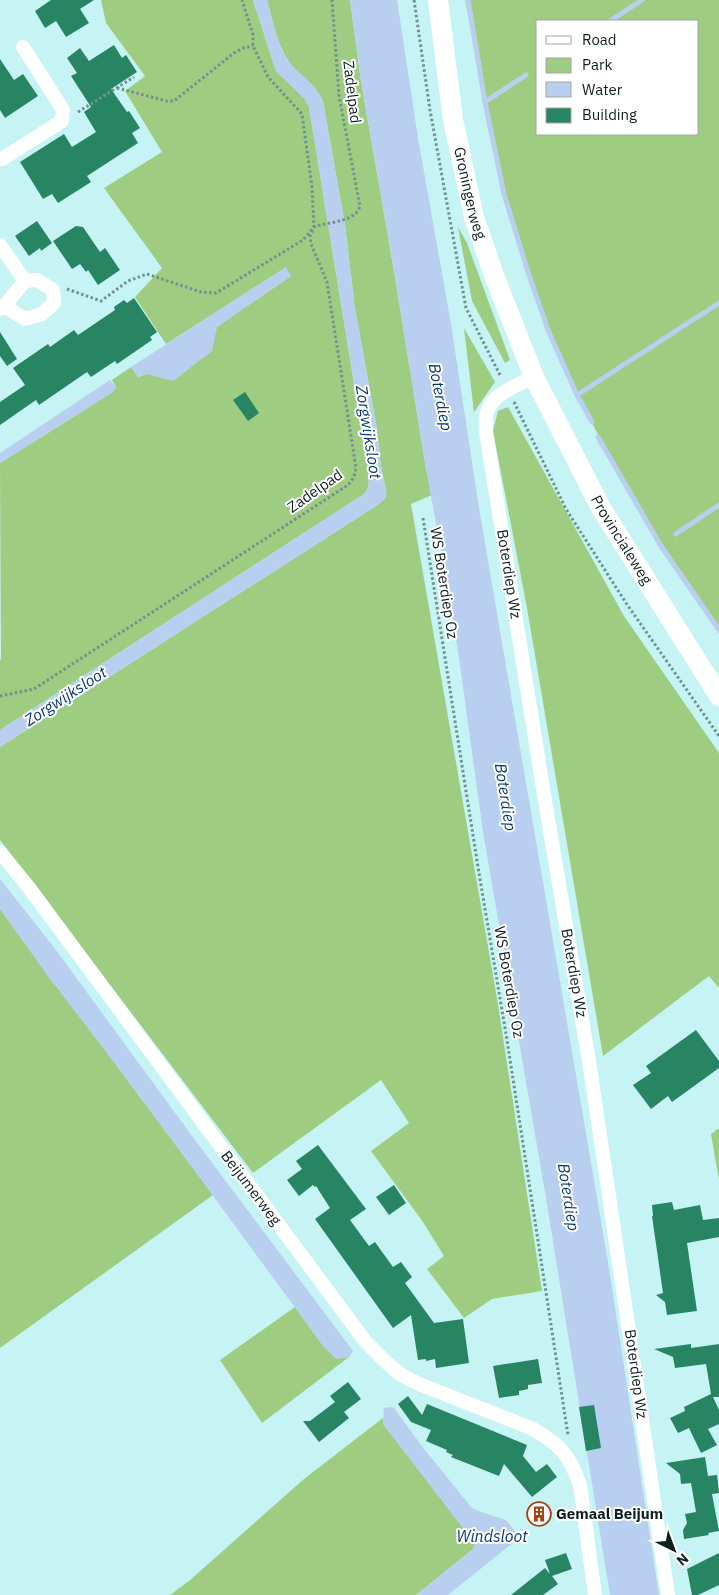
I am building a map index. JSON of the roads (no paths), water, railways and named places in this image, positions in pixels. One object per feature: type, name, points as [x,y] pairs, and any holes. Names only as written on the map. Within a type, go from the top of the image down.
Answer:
[{"type":"main road","name":"Groningerweg","points":[[438,0],[453,120],[474,217],[495,278],[534,377]]},
{"type":"main road","name":"Provincialeweg","points":[[534,377],[601,508],[719,696]]},
{"type":"street","points":[[1,161],[62,120],[63,110],[23,47]]},
{"type":"street","points":[[0,246],[24,281]]},
{"type":"street","points":[[37,280],[53,290],[54,303],[42,314],[25,319],[2,308],[24,281],[37,280]]},
{"type":"street","name":"Boterdiep Wz","points":[[534,377],[492,400],[487,412],[486,432],[589,1061],[668,1595]]},
{"type":"street","name":"Beijumerweg","points":[[0,852],[365,1341],[401,1375],[419,1384],[531,1428],[563,1450],[574,1468],[580,1485],[595,1595]]},
{"type":"water","name":"Zorgwijksloot","points":[[253,0],[267,0],[282,49],[290,63],[317,90],[323,101],[345,225],[355,309],[377,429],[386,498],[0,747],[0,730],[364,494],[367,490],[369,478],[368,464],[309,107],[304,98],[276,71]]},
{"type":"water","name":"Boterdiep","points":[[350,0],[397,0],[418,138],[451,324],[479,508],[608,1262],[659,1595],[610,1595],[546,1198],[483,832],[459,658],[361,81]]},
{"type":"water","points":[[286,267],[291,276],[217,327],[212,351],[173,381],[147,374],[138,377],[131,367]]},
{"type":"water","points":[[110,380],[116,387],[113,392],[0,463],[0,453]]},
{"type":"water","points":[[0,879],[53,946],[353,1351],[349,1357],[336,1359],[324,1347],[133,1087],[47,975],[0,909]]},
{"type":"water","name":"Windsloot","points":[[384,1408],[394,1408],[424,1449],[472,1508],[506,1520],[520,1537],[448,1595],[416,1595],[472,1550],[475,1544],[383,1424]]},
{"type":"waterway","points":[[468,0],[485,102]]},
{"type":"waterway","points":[[612,20],[642,0]]},
{"type":"waterway","points":[[526,75],[485,102],[504,194],[528,272],[548,330],[577,395]]},
{"type":"waterway","points":[[592,422],[577,395],[719,303]]},
{"type":"waterway","points":[[598,437],[661,546],[719,630]]},
{"type":"waterway","points":[[676,534],[719,505]]},
{"type":"place","name":"Gemaal Beijum","points":[[539,1514]]}]
